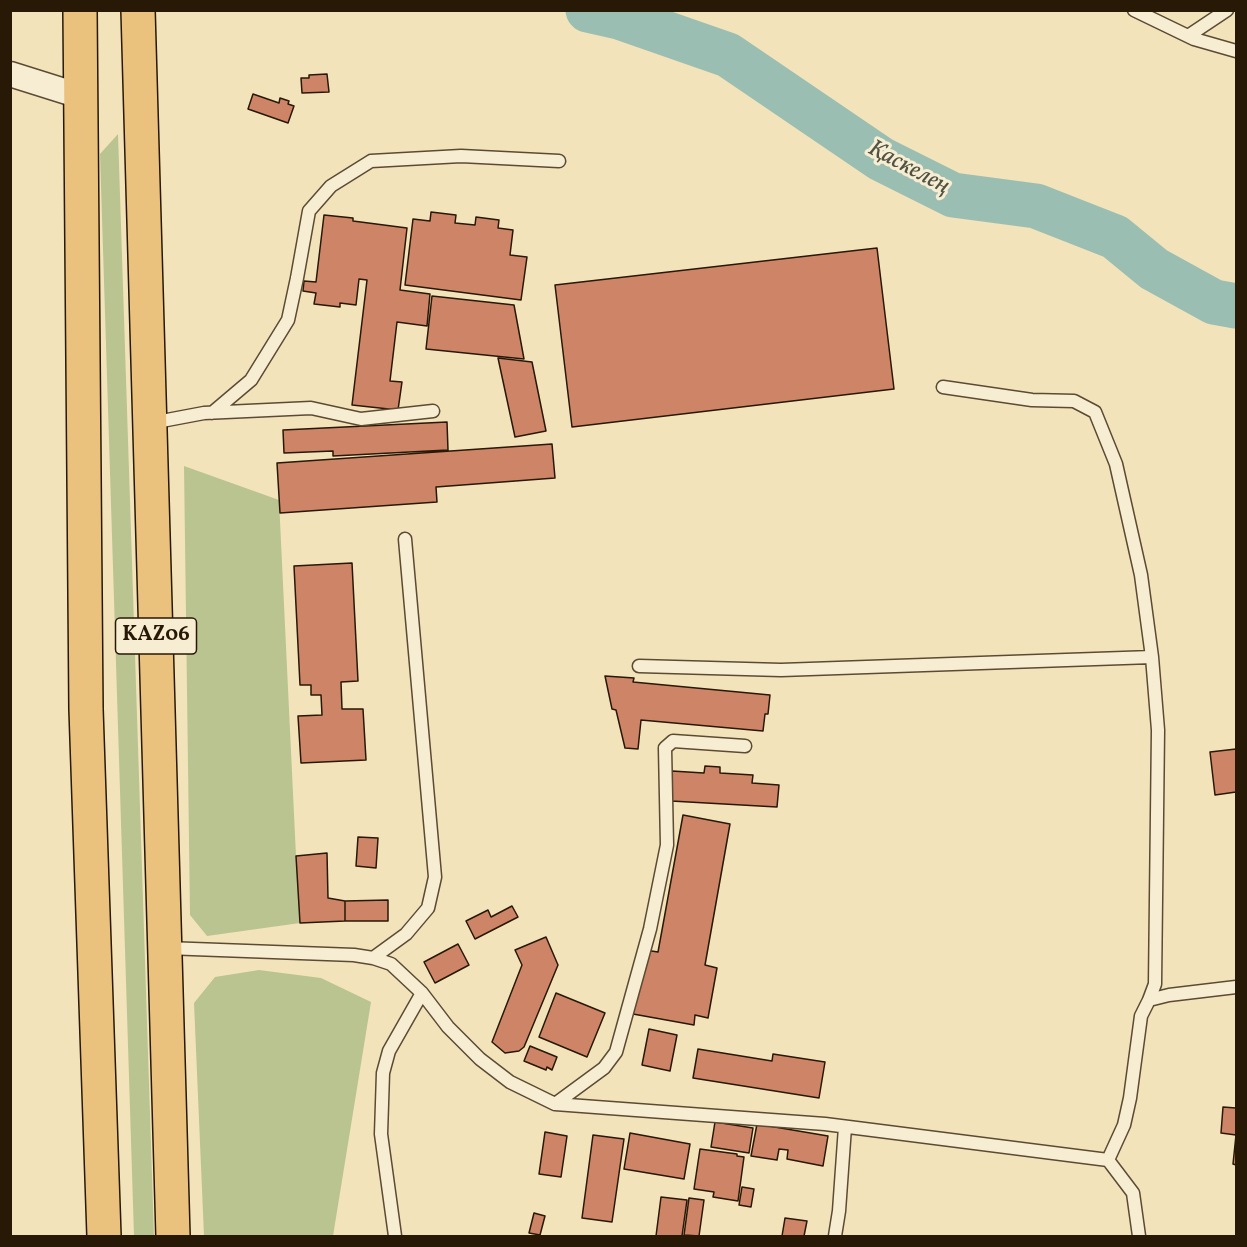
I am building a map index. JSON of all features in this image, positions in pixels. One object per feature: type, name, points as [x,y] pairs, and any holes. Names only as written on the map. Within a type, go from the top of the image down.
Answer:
[{"type":"highway","name":"KАZ06","points":[[139,23],[173,1236]]},
{"type":"highway","name":"KАZ06","points":[[80,26],[86,709],[104,1236]]},
{"type":"highway","points":[[99,1236],[102,1191]]},
{"type":"street","points":[[10,74],[80,96]]},
{"type":"lane","points":[[1134,10],[1194,39],[1236,51]]},
{"type":"lane","points":[[1188,36],[1227,10]]},
{"type":"lane","points":[[212,413],[251,380],[288,320],[309,211],[331,186],[371,161],[460,156],[559,161]]},
{"type":"lane","points":[[943,387],[1032,400],[1074,401],[1095,412],[1116,464],[1141,575],[1152,657],[1158,730],[1155,984],[1141,1016],[1124,1125],[1108,1160]]},
{"type":"lane","points":[[150,423],[212,413],[311,408],[361,419],[433,411]]},
{"type":"lane","points":[[373,958],[406,934],[428,908],[435,877],[405,539]]},
{"type":"lane","points":[[639,666],[781,670],[1152,657]]},
{"type":"lane","points":[[555,1104],[604,1068],[616,1052],[650,929],[667,845],[665,748],[673,741],[745,746]]},
{"type":"lane","points":[[165,948],[354,955],[391,963],[422,993],[448,1027],[480,1059],[510,1082],[555,1104],[845,1127],[1108,1160],[1133,1193],[1139,1236]]},
{"type":"lane","points":[[1149,1000],[1169,995],[1236,987]]},
{"type":"lane","points":[[395,1236],[381,1134],[383,1073],[389,1051],[422,993]]},
{"type":"lane","points":[[836,1236],[845,1127]]},
{"type":"green space","points":[[118,134],[154,1236],[134,1236],[100,154]]},
{"type":"green space","points":[[184,466],[279,500],[300,923],[207,936],[190,915]]},
{"type":"green space","points":[[259,970],[321,978],[371,1002],[333,1236],[204,1236],[194,1003],[215,977]]},
{"type":"building","points":[[327,74],[329,92],[302,93],[301,78]]},
{"type":"building","points":[[253,94],[279,103],[280,98],[289,101],[288,104],[294,106],[288,123],[248,109]]},
{"type":"building","points":[[431,212],[456,215],[455,223],[475,225],[476,217],[499,220],[498,228],[513,230],[510,255],[527,257],[521,300],[405,285],[413,219],[430,221]]},
{"type":"building","points":[[324,215],[407,228],[400,290],[430,294],[427,326],[397,322],[390,381],[402,382],[398,410],[352,405],[367,280],[359,279],[356,305],[340,303],[340,307],[314,304],[316,293],[303,291],[304,281],[316,282]]},
{"type":"building","points":[[877,248],[894,389],[572,427],[555,285]]},
{"type":"building","points":[[432,296],[514,305],[524,359],[426,349]]},
{"type":"building","points":[[498,358],[532,362],[546,431],[515,437]]},
{"type":"building","points":[[447,422],[448,450],[333,456],[333,451],[284,453],[283,430]]},
{"type":"building","points":[[552,444],[555,478],[436,487],[437,502],[280,513],[277,463]]},
{"type":"building","points":[[352,563],[358,681],[341,682],[342,709],[363,709],[366,760],[301,763],[298,716],[322,715],[321,695],[311,695],[311,685],[300,685],[294,566]]},
{"type":"building","points":[[605,676],[634,678],[633,682],[770,695],[768,714],[765,714],[763,731],[641,720],[638,749],[625,748],[616,710],[612,709]]},
{"type":"building","points":[[1236,749],[1236,792],[1215,795],[1210,752]]},
{"type":"building","points":[[705,766],[720,767],[720,773],[753,775],[752,783],[779,785],[777,807],[671,801],[672,771],[704,773]]},
{"type":"building","points":[[683,815],[730,824],[705,965],[717,968],[708,1018],[695,1015],[694,1025],[633,1014],[645,950],[658,952]]},
{"type":"building","points":[[358,837],[378,838],[376,868],[356,866]]},
{"type":"building","points":[[327,853],[328,898],[345,901],[345,921],[300,923],[296,856]]},
{"type":"building","points":[[388,900],[388,921],[345,921],[345,901]]},
{"type":"building","points":[[512,906],[518,917],[475,939],[466,921],[488,910],[491,917]]},
{"type":"building","points":[[546,937],[558,965],[524,1047],[519,1051],[505,1053],[492,1042],[522,965],[515,950]]},
{"type":"building","points":[[458,944],[469,965],[435,983],[424,962]]},
{"type":"building","points":[[556,993],[605,1013],[587,1057],[539,1037]]},
{"type":"building","points":[[649,1029],[677,1035],[670,1071],[642,1065]]},
{"type":"building","points":[[530,1046],[557,1057],[552,1070],[547,1067],[546,1070],[524,1061]]},
{"type":"building","points":[[698,1049],[772,1061],[773,1054],[825,1062],[819,1098],[693,1078]]},
{"type":"building","points":[[1223,1107],[1236,1108],[1236,1135],[1221,1133]]},
{"type":"building","points":[[715,1122],[753,1128],[749,1153],[711,1147]]},
{"type":"building","points":[[757,1124],[828,1136],[823,1166],[787,1159],[788,1150],[779,1149],[777,1160],[751,1156]]},
{"type":"building","points":[[545,1132],[567,1136],[561,1177],[539,1174]]},
{"type":"building","points":[[630,1133],[690,1144],[684,1179],[624,1169]]},
{"type":"building","points":[[593,1135],[624,1139],[612,1222],[582,1218]]},
{"type":"building","points":[[1236,1135],[1236,1165],[1233,1164]]},
{"type":"building","points":[[700,1149],[744,1157],[738,1201],[713,1197],[714,1192],[694,1189]]},
{"type":"building","points":[[742,1187],[754,1189],[751,1207],[739,1205]]},
{"type":"building","points":[[661,1197],[687,1200],[682,1236],[656,1236]]},
{"type":"building","points":[[689,1198],[704,1200],[699,1236],[684,1235]]},
{"type":"building","points":[[534,1213],[545,1216],[540,1235],[529,1233]]},
{"type":"building","points":[[785,1218],[807,1221],[804,1236],[782,1236]]},
{"type":"waterway","name":"Қаскелең","points":[[588,10],[619,17],[728,55],[881,159],[953,195],[1036,206],[1115,237],[1154,269],[1214,302],[1236,306]]}]
